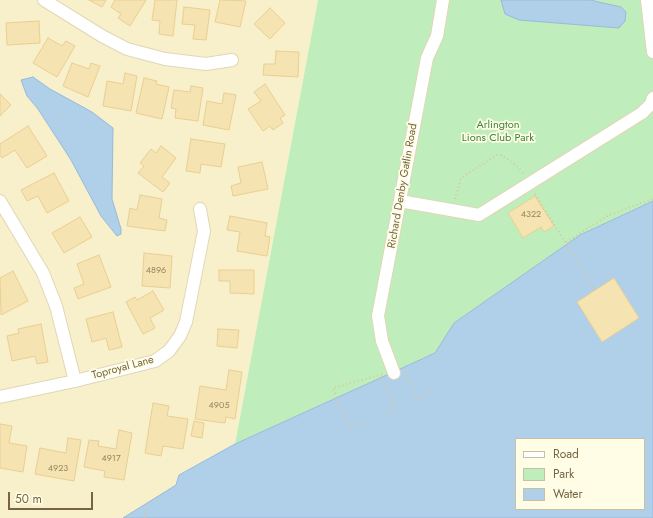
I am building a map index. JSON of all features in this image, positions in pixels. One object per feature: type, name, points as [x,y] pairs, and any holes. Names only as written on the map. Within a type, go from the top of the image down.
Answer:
[{"type":"street","points":[[44,0],[127,50],[165,59],[206,64],[232,60]]},
{"type":"street","name":"Richard Denby Gatlin Road","points":[[393,371],[382,340],[378,316],[427,58],[437,36],[443,0]]},
{"type":"street","points":[[647,0],[653,52]]},
{"type":"street","points":[[400,201],[479,215],[642,113],[651,104],[653,98]]},
{"type":"street","points":[[0,201],[42,274],[53,299],[75,381]]},
{"type":"street","name":"Toproyal Lane","points":[[0,397],[75,381],[155,361],[169,351],[180,336],[186,322],[204,231],[200,209]]},
{"type":"path","points":[[595,290],[566,242],[609,215],[653,199]]},
{"type":"path","points":[[363,422],[349,428],[333,388],[381,375],[393,371],[403,365],[417,399],[427,396],[425,389]]},
{"type":"path","points":[[381,375],[395,409],[387,412],[385,408]]},
{"type":"path","points":[[145,518],[148,502]]},
{"type":"shaded area","points":[[0,0],[318,0],[235,444],[180,475],[176,485],[123,518],[0,518]]},
{"type":"green space","name":"Arlington Lions Club Park","points":[[318,0],[653,0],[653,201],[580,235],[454,323],[435,353],[235,444]]},
{"type":"water","points":[[501,0],[590,0],[621,7],[626,12],[625,21],[619,28],[519,20],[505,14]]},
{"type":"water","points":[[33,77],[50,89],[92,112],[113,128],[112,199],[121,229],[121,234],[117,236],[101,216],[71,160],[38,109],[27,96],[21,80]]},
{"type":"water","points":[[653,201],[653,518],[123,518],[176,485],[179,475],[235,444],[435,353],[454,323],[580,235]]},
{"type":"building","points":[[89,0],[106,0],[102,7]]},
{"type":"building","points":[[115,0],[146,0],[130,26],[118,18],[121,14],[111,7]]},
{"type":"building","points":[[155,0],[177,0],[173,36],[159,34],[160,21],[152,20]]},
{"type":"building","points":[[220,0],[246,1],[240,27],[215,22]]},
{"type":"building","points":[[184,7],[210,10],[206,40],[193,39],[195,25],[182,24]]},
{"type":"building","points":[[270,8],[285,23],[270,39],[254,24]]},
{"type":"building","points":[[39,21],[40,43],[7,45],[6,23]]},
{"type":"building","points":[[48,38],[62,46],[66,41],[75,46],[57,77],[33,63]]},
{"type":"building","points":[[276,51],[299,52],[298,77],[263,75],[264,64],[275,64]]},
{"type":"building","points":[[72,63],[89,69],[91,63],[100,66],[88,97],[63,86]]},
{"type":"building","points":[[125,73],[137,76],[131,111],[103,106],[107,81],[123,84]]},
{"type":"building","points":[[144,78],[157,81],[156,84],[169,87],[162,119],[136,113]]},
{"type":"building","points":[[265,84],[285,115],[280,118],[283,123],[273,130],[270,126],[263,131],[248,109],[261,101],[254,92]]},
{"type":"building","points":[[191,86],[203,88],[198,121],[175,118],[176,109],[171,108],[174,90],[190,92]]},
{"type":"building","points":[[224,93],[236,95],[229,130],[203,125],[207,101],[222,104]]},
{"type":"building","points":[[0,94],[11,105],[0,116]]},
{"type":"building","points":[[28,126],[47,156],[27,168],[15,150],[2,158],[0,155],[0,144]]},
{"type":"building","points":[[191,139],[225,144],[221,167],[201,164],[200,173],[186,171]]},
{"type":"building","points":[[161,146],[176,158],[162,177],[170,183],[163,192],[138,173],[144,166],[140,163],[151,149],[156,153]]},
{"type":"building","points":[[262,162],[268,189],[233,196],[231,186],[241,183],[238,167]]},
{"type":"building","points":[[54,173],[69,201],[47,213],[38,196],[27,201],[21,190]]},
{"type":"building","points":[[140,195],[162,199],[159,218],[167,220],[165,231],[127,226],[130,208],[137,210]]},
{"type":"building","points":[[535,196],[554,226],[544,232],[541,227],[523,238],[508,213]]},
{"type":"building","points":[[230,216],[267,223],[265,236],[270,237],[267,256],[237,251],[240,232],[227,230]]},
{"type":"building","points":[[80,217],[92,237],[64,253],[52,233]]},
{"type":"building","points":[[144,253],[172,256],[170,288],[142,286]]},
{"type":"building","points":[[99,255],[111,287],[78,299],[74,288],[84,284],[77,264]]},
{"type":"building","points":[[219,270],[254,270],[254,294],[230,293],[230,281],[219,281]]},
{"type":"building","points":[[13,271],[28,301],[1,315],[0,278]]},
{"type":"building","points":[[614,278],[639,318],[602,342],[577,302]]},
{"type":"building","points":[[153,291],[164,310],[150,318],[155,328],[143,334],[126,302],[135,297],[137,300]]},
{"type":"building","points":[[113,312],[122,347],[109,350],[106,338],[92,342],[86,319]]},
{"type":"building","points":[[41,324],[48,362],[37,364],[35,356],[12,361],[7,336],[19,333],[18,329]]},
{"type":"building","points":[[218,329],[239,330],[237,348],[217,346]]},
{"type":"building","points":[[229,370],[242,372],[235,419],[226,417],[225,423],[195,419],[200,386],[226,390]]},
{"type":"building","points":[[153,403],[169,406],[167,416],[188,419],[183,449],[163,446],[161,456],[145,453]]},
{"type":"building","points":[[194,421],[204,423],[202,438],[191,436]]},
{"type":"building","points":[[0,424],[12,426],[9,443],[27,446],[23,472],[0,468]]},
{"type":"building","points":[[119,430],[132,433],[124,480],[104,477],[105,471],[84,467],[89,440],[99,441],[98,446],[116,449]]},
{"type":"building","points":[[68,438],[81,440],[74,481],[35,474],[40,448],[66,453]]}]
